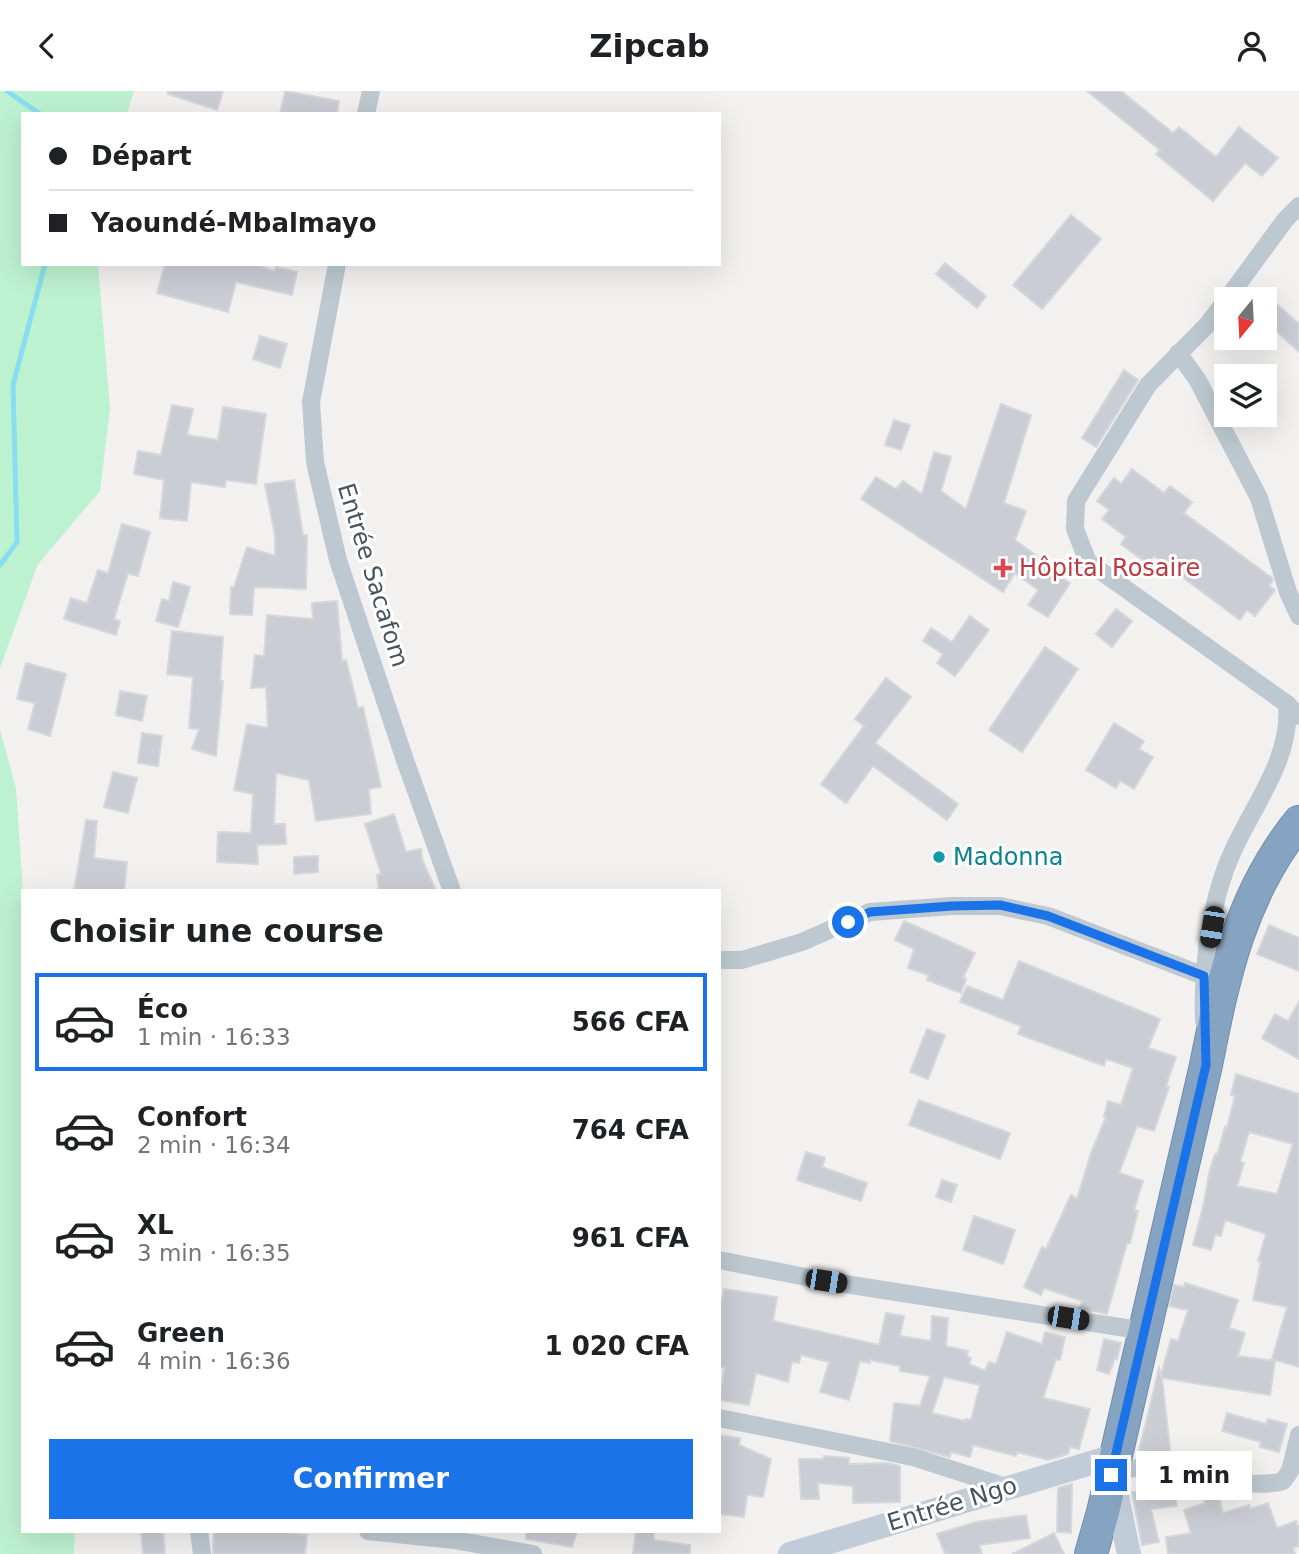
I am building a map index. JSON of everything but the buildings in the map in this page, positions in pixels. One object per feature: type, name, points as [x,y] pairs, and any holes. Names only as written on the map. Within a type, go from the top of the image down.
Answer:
[{"type":"highway","points":[[1091,1554],[1145,1331],[1220,994],[1236,937],[1255,888],[1299,822]]},
{"type":"street","points":[[366,112],[371,91]]},
{"type":"street","points":[[1236,287],[1285,219],[1299,206]]},
{"type":"street","name":"Entrée Sacafom","points":[[337,266],[311,402],[316,462],[338,560],[451,889]]},
{"type":"street","points":[[1206,1065],[1204,976],[1216,903],[1231,854],[1276,769],[1293,710],[1088,562],[1075,529],[1076,501],[1148,385],[1214,316]]},
{"type":"street","points":[[1178,353],[1197,379],[1259,498],[1288,592],[1299,616]]},
{"type":"street","points":[[1288,592],[1299,577]]},
{"type":"street","points":[[721,960],[742,960],[802,942],[870,912],[1000,905],[1048,916],[1204,976]]},
{"type":"street","points":[[721,1261],[826,1281],[1145,1331]]},
{"type":"street","points":[[721,1418],[913,1457],[1006,1487]]},
{"type":"street","points":[[1129,1554],[1118,1502],[1114,1463],[1156,1467],[1254,1484],[1272,1484],[1283,1481],[1290,1471],[1299,1434]]},
{"type":"street","name":"Entrée Ngo","points":[[790,1554],[1006,1487],[1114,1463]]},
{"type":"street","points":[[198,1533],[202,1554]]},
{"type":"street","points":[[387,1533],[454,1540],[533,1554]]},
{"type":"green space","points":[[0,91],[134,91],[128,112],[21,112],[21,266],[98,266],[110,408],[100,491],[38,564],[0,668]]},
{"type":"green space","points":[[0,730],[16,788],[23,889],[21,1533],[75,1533],[74,1554],[0,1554]]},
{"type":"waterway","points":[[7,91],[37,112]]},
{"type":"waterway","points":[[0,565],[17,542],[13,385],[44,266]]},
{"type":"place","name":"Hôpital Rosaire","points":[[1003,568]]},
{"type":"place","name":"Madonna","points":[[939,857]]},
{"type":"route","points":[[848,922],[870,912],[1000,905],[1048,916],[1204,976],[1206,1065],[1111,1475]]}]
